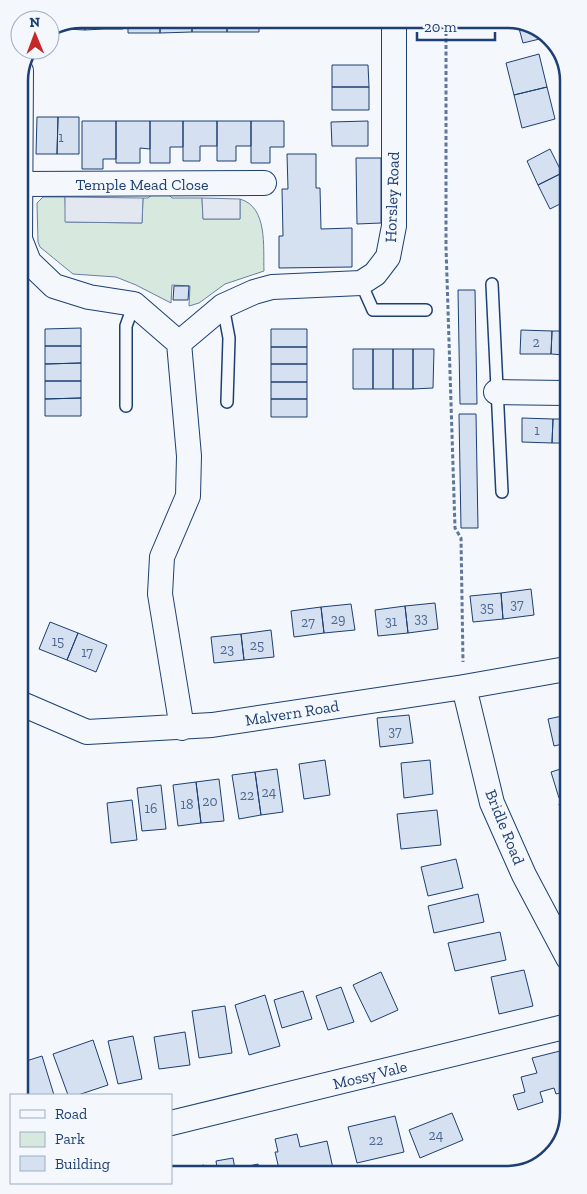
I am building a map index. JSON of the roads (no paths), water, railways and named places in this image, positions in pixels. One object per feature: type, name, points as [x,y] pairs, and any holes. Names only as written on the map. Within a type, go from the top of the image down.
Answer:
[{"type":"street","name":"Horsley Road","points":[[361,283],[375,274],[388,257],[392,242],[394,226],[394,28]]},
{"type":"street","name":"Temple Mead Close","points":[[28,184],[264,183]]},
{"type":"street","points":[[28,266],[54,286],[89,297],[134,304],[179,343],[189,456],[188,496],[162,557],[160,594],[182,728]]},
{"type":"street","points":[[179,343],[224,306],[254,292],[272,287],[361,283]]},
{"type":"street","points":[[496,392],[560,392]]},
{"type":"street","name":"Malvern Road","points":[[28,707],[87,732],[182,728],[464,687],[560,670]]},
{"type":"street","name":"Bridle Road","points":[[464,687],[492,803],[524,875],[560,943]]},
{"type":"street","name":"Mossy Vale","points":[[172,1123],[560,1028]]},
{"type":"lane","points":[[361,283],[373,310],[426,310]]},
{"type":"lane","points":[[492,284],[502,492]]},
{"type":"lane","points":[[126,406],[126,326],[134,304]]},
{"type":"lane","points":[[224,306],[229,338],[226,402]]}]
